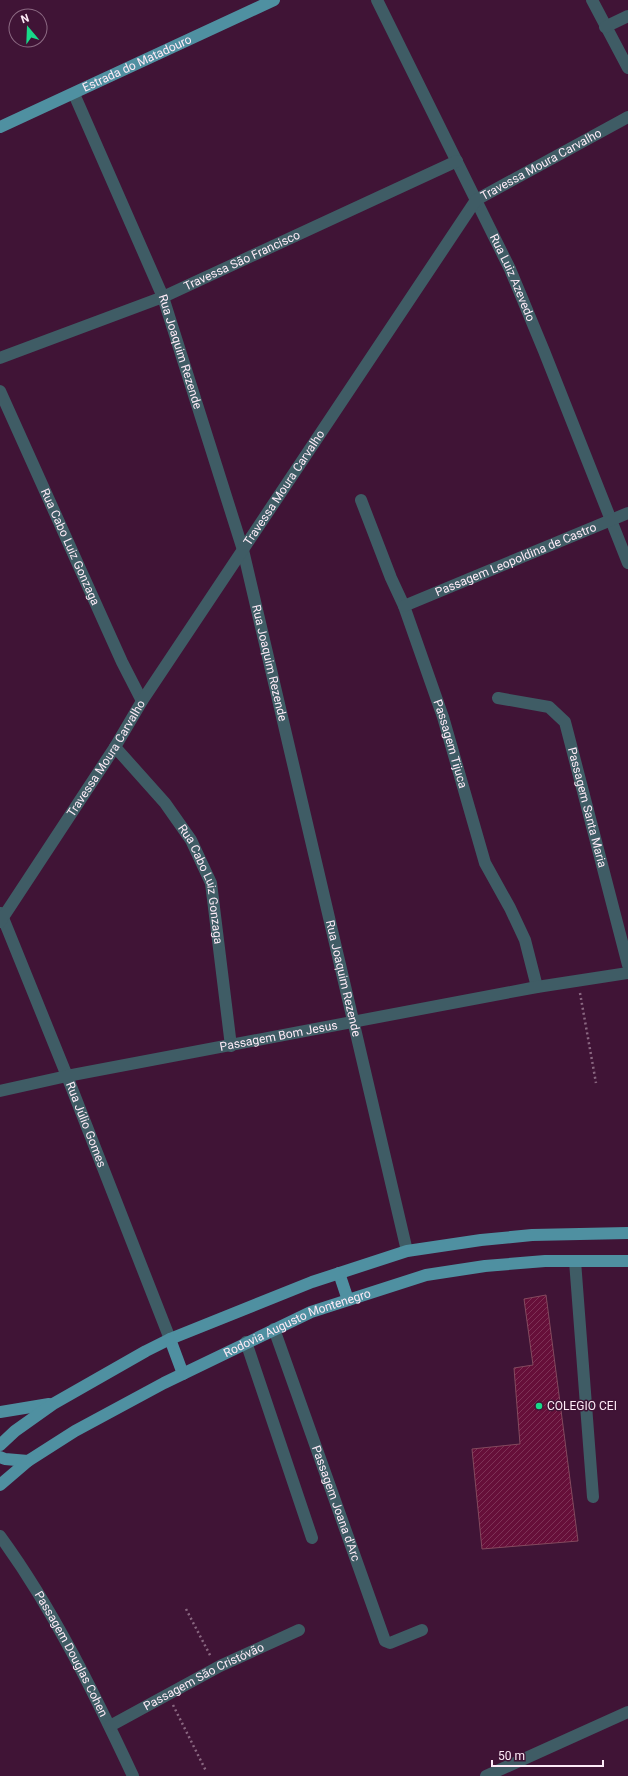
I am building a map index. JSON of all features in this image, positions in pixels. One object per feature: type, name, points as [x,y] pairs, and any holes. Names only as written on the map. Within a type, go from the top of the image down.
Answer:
[{"type":"main road","name":"Estrada do Matadouro","points":[[0,128],[274,0]]},
{"type":"main road","points":[[0,1445],[15,1431],[53,1404],[146,1351],[312,1282],[407,1251],[481,1240],[532,1235],[628,1233]]},
{"type":"main road","name":"Rodovia Augusto Montenegro","points":[[0,1485],[28,1461],[75,1430],[246,1342],[311,1312],[426,1276],[485,1266],[535,1262],[628,1261]]},
{"type":"main road","points":[[339,1274],[348,1300]]},
{"type":"main road","points":[[170,1340],[183,1374]]},
{"type":"main road","points":[[0,1412],[53,1404]]},
{"type":"main road","points":[[0,1457],[28,1461]]},
{"type":"street","name":"Rua Luiz Azevedo","points":[[377,0],[512,276],[612,520],[628,563]]},
{"type":"street","points":[[592,0],[628,68]]},
{"type":"street","points":[[605,27],[628,16]]},
{"type":"street","name":"Rua Joaquim Rezende","points":[[74,94],[163,297],[243,550],[407,1251]]},
{"type":"street","name":"Travessa Moura Carvalho","points":[[1,917],[115,747],[142,701],[476,200],[628,117]]},
{"type":"street","name":"Travessa São Francisco","points":[[0,358],[163,297],[457,161]]},
{"type":"street","name":"Rua Cabo Luiz Gonzaga","points":[[0,391],[122,662],[142,701]]},
{"type":"street","name":"Passagem Tijuca","points":[[361,500],[391,578],[404,606],[442,717],[485,863],[510,908],[525,940],[537,987]]},
{"type":"street","name":"Passagem Leopoldina de Castro","points":[[404,606],[628,513]]},
{"type":"street","name":"Passagem Santa Maria","points":[[498,698],[549,707],[565,722],[628,965]]},
{"type":"street","name":"Rua Cabo Luiz Gonzaga","points":[[115,747],[165,802],[191,840],[211,883],[231,1046]]},
{"type":"street","name":"Rua Júlio Gomes","points":[[1,917],[67,1076],[170,1340]]},
{"type":"street","name":"Passagem Bom Jesus","points":[[0,1091],[67,1076],[537,987],[628,973]]},
{"type":"street","points":[[575,1261],[593,1497]]},
{"type":"street","name":"Passagem Joana d'Arc","points":[[274,1329],[385,1641],[390,1644],[422,1630]]},
{"type":"street","points":[[246,1342],[312,1538]]},
{"type":"street","name":"Passagem Douglas Cohen","points":[[0,1536],[24,1569],[55,1621],[110,1726],[133,1776]]},
{"type":"street","name":"Passagem São Cristóvão","points":[[110,1726],[217,1668],[299,1630]]},
{"type":"street","points":[[486,1776],[628,1712]]},
{"type":"path","points":[[578,981],[596,1083]]},
{"type":"path","points":[[186,1609],[217,1668]]},
{"type":"path","points":[[168,1695],[206,1771]]},
{"type":"building","name":"COLEGIO CEI","points":[[546,1295],[578,1541],[482,1549],[472,1449],[520,1444],[514,1368],[533,1365],[524,1299]]},
{"type":"place","name":"COLEGIO CEI","points":[[539,1406]]}]
